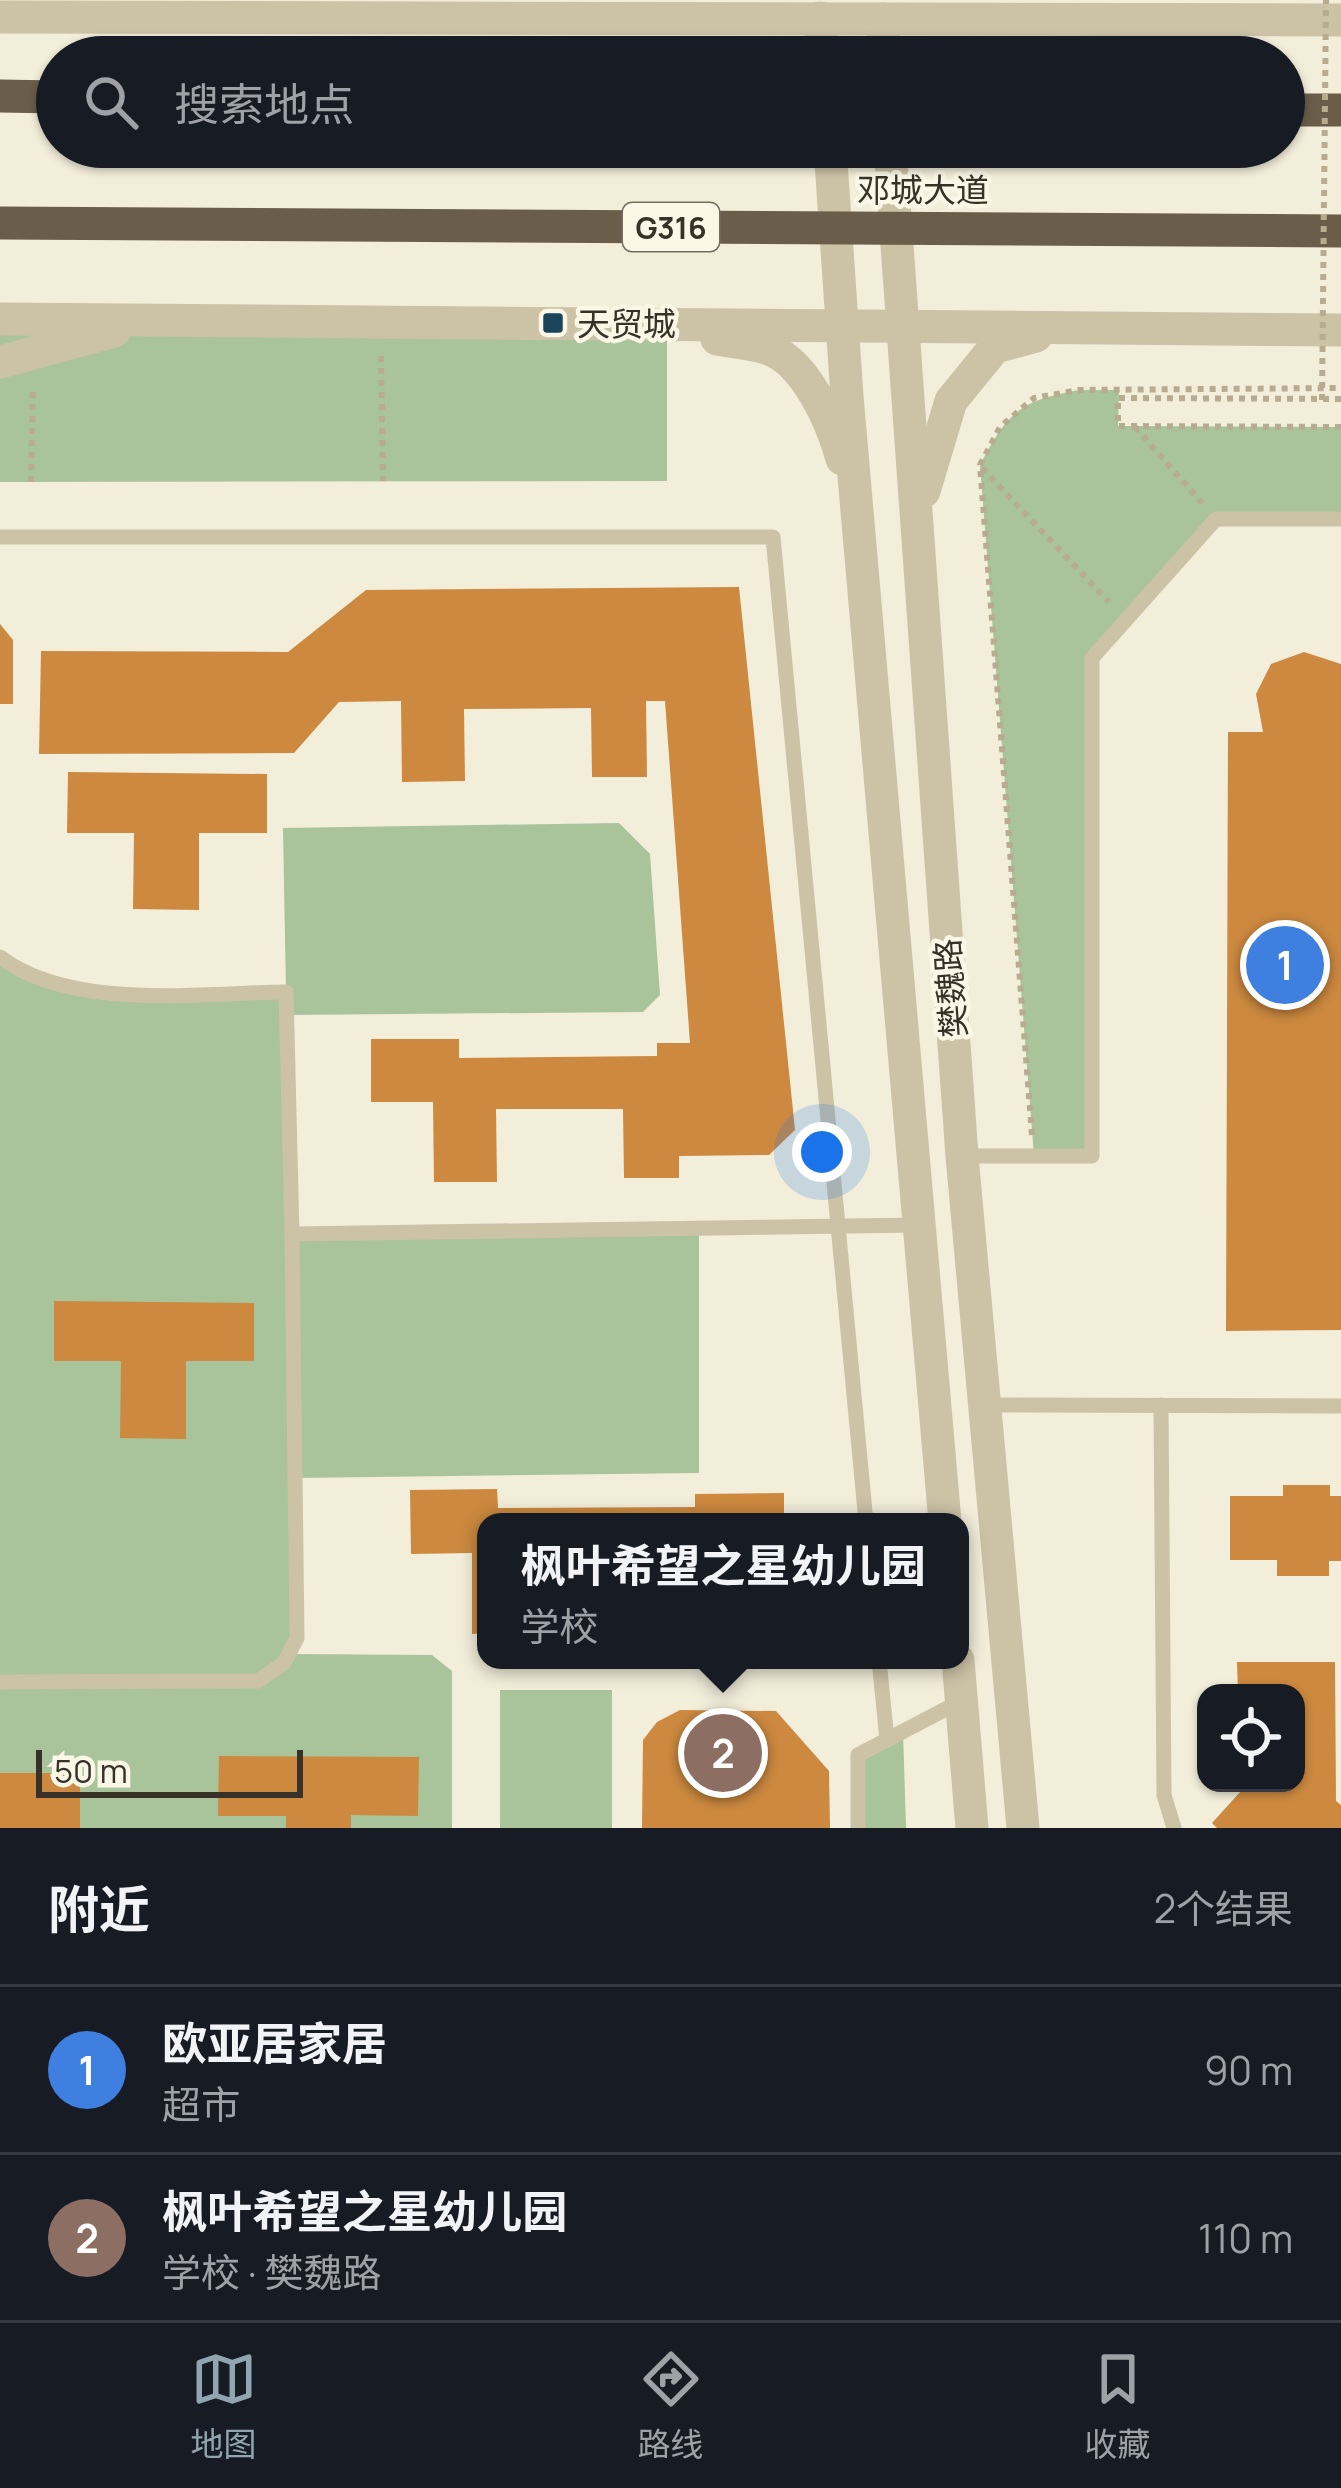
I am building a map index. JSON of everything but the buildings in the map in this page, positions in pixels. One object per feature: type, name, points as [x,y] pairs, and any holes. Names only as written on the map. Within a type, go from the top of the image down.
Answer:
[{"type":"highway","points":[[0,96],[36,97]]},
{"type":"highway","points":[[1305,110],[1341,110]]},
{"type":"highway","name":"邓城大道","points":[[0,223],[1341,230]]},
{"type":"street","points":[[0,17],[133,9],[820,19],[1341,20]]},
{"type":"street","points":[[820,19],[821,36]]},
{"type":"street","points":[[883,19],[883,36]]},
{"type":"street","name":"樊魏路","points":[[831,168],[944,1513]]},
{"type":"street","name":"樊魏路","points":[[892,168],[962,1156],[1023,1828]]},
{"type":"street","points":[[0,320],[1341,330]]},
{"type":"street","points":[[0,362],[155,321]]},
{"type":"street","points":[[633,324],[771,349],[798,370],[835,436],[857,511]]},
{"type":"street","points":[[917,516],[951,401],[995,346],[1074,327]]},
{"type":"street","points":[[959,1669],[972,1828]]},
{"type":"lane","points":[[962,1156],[1092,1156],[1092,658],[1216,519],[1341,519]]},
{"type":"lane","points":[[0,537],[773,537],[865,1513]]},
{"type":"lane","points":[[0,957],[18,971],[82,993],[286,992],[297,1638],[284,1663],[258,1681],[0,1682]]},
{"type":"lane","points":[[292,1234],[920,1226]]},
{"type":"lane","points":[[986,1405],[1341,1406]]},
{"type":"lane","points":[[1161,1405],[1164,1795],[1174,1828]]},
{"type":"lane","points":[[880,1669],[887,1740]]},
{"type":"lane","points":[[858,1828],[858,1755],[961,1701]]},
{"type":"path","points":[[1322,400],[1326,0]]},
{"type":"path","points":[[380,322],[383,482]]},
{"type":"path","points":[[32,482],[33,353]]},
{"type":"path","points":[[1034,1156],[980,465],[1000,427],[1034,398],[1079,390],[1341,388]]},
{"type":"path","points":[[1341,400],[1118,398],[1118,426],[1341,427]]},
{"type":"path","points":[[1134,426],[1216,519]]},
{"type":"path","points":[[980,465],[1126,620]]},
{"type":"green space","points":[[0,319],[667,330],[667,481],[0,482]]},
{"type":"green space","points":[[1079,390],[1119,390],[1118,426],[1341,427],[1341,519],[1216,519],[1092,658],[1092,1156],[1034,1156],[980,465],[999,432],[1018,412],[1042,399]]},
{"type":"green space","points":[[619,823],[650,854],[660,995],[643,1012],[288,1015],[292,1234],[699,1228],[699,1473],[295,1478],[297,1638],[289,1654],[432,1655],[452,1671],[452,1828],[0,1828],[0,957],[83,993],[286,992],[283,828]]},
{"type":"green space","points":[[500,1690],[612,1690],[612,1828],[500,1828]]},
{"type":"green space","points":[[903,1731],[906,1828],[858,1828],[858,1755]]},
{"type":"place","name":"天贸城","points":[[553,323]]},
{"type":"place","name":"欧亚居家居","points":[[1285,965]]},
{"type":"place","name":"枫叶希望之星幼儿园","points":[[723,1753]]}]
